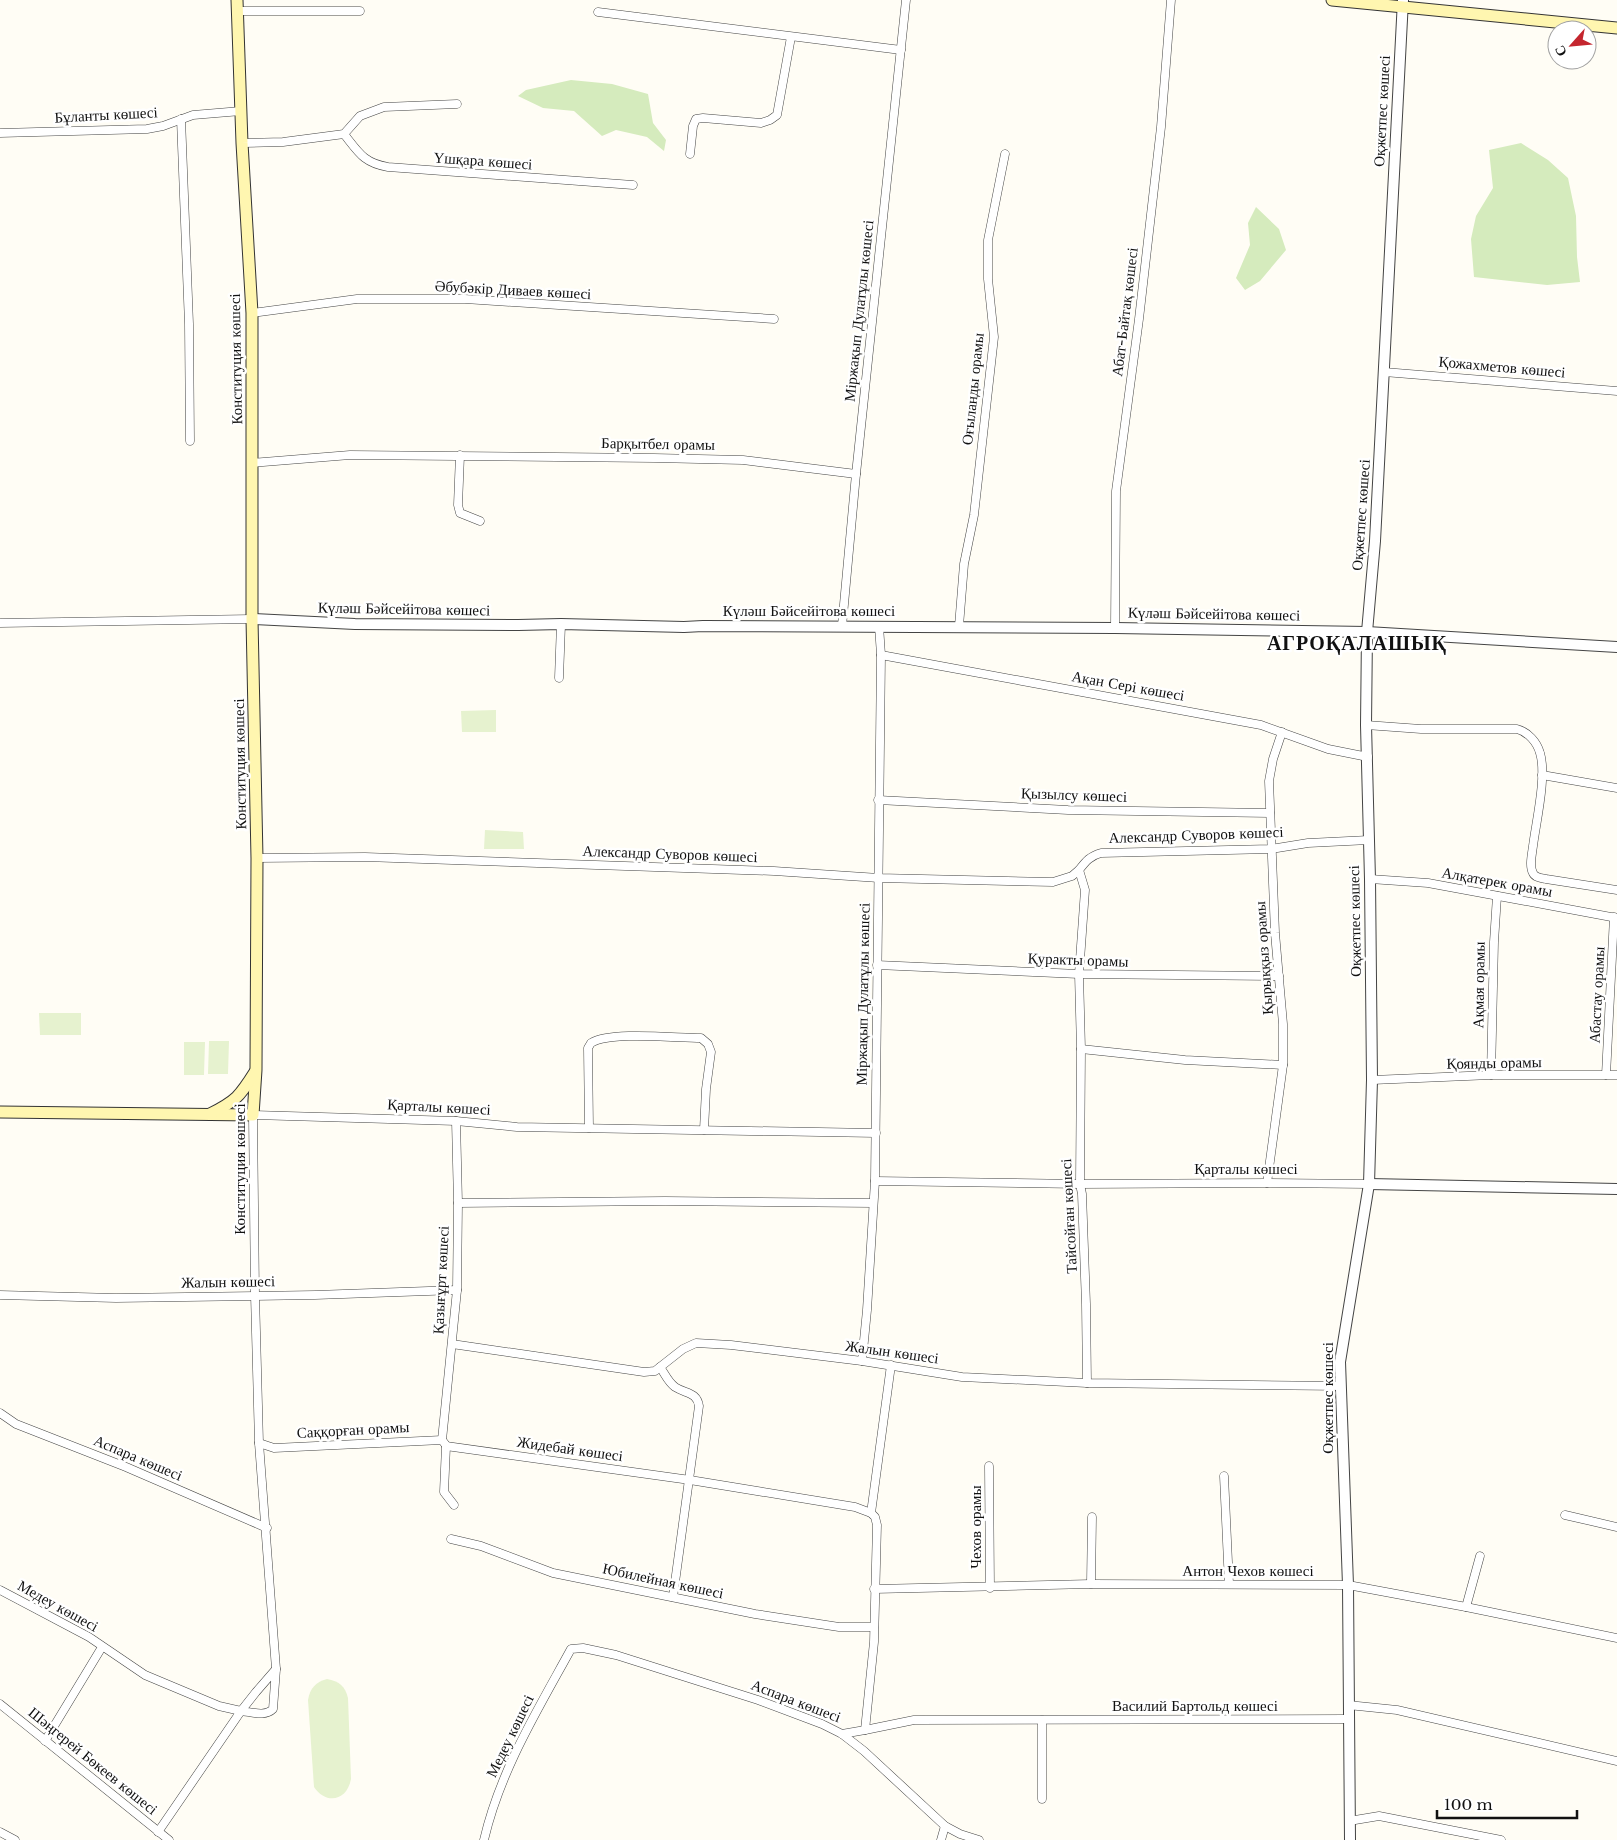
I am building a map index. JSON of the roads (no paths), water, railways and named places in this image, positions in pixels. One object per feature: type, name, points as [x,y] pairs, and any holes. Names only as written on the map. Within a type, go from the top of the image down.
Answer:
[{"type":"main road","points":[[1332,0],[1403,3],[1617,28]]},
{"type":"main road","name":"Конституция көшесі","points":[[237,6],[242,143],[252,313],[252,619],[257,858],[256,1070],[253,1115]]},
{"type":"main road","points":[[207,1116],[241,1094],[256,1070]]},
{"type":"main road","name":"Қарталы көшесі","points":[[0,1112],[207,1116],[253,1115]]},
{"type":"street","name":"Міржақып Дулатұлы көшесі","points":[[842,626],[856,474],[906,0]]},
{"type":"street","name":"Абат-Байтақ көшесі","points":[[1115,628],[1116,491],[1161,127],[1171,0]]},
{"type":"street","name":"Оқжетпес көшесі","points":[[1350,1840],[1348,1585],[1340,1362],[1342,1340],[1369,1184],[1372,1080],[1366,726],[1367,632],[1375,541],[1403,3]]},
{"type":"street","points":[[237,6],[360,11]]},
{"type":"street","points":[[598,12],[901,50]]},
{"type":"street","points":[[690,154],[693,126],[696,119],[761,123],[777,115],[791,37]]},
{"type":"street","points":[[242,143],[283,142],[344,134],[360,116],[384,106],[457,104]]},
{"type":"street","name":"Бұланты көшесі","points":[[0,133],[147,129],[163,126],[193,115],[241,111]]},
{"type":"street","points":[[181,119],[189,324],[190,441]]},
{"type":"street","name":"Үшқара көшесі","points":[[344,134],[360,154],[373,165],[388,168],[633,186]]},
{"type":"street","name":"Оғыланды орамы","points":[[960,626],[964,564],[974,515],[994,337],[988,279],[988,240],[1005,154]]},
{"type":"street","name":"Әбубәкір Диваев көшесі","points":[[252,313],[357,299],[464,299],[774,319]]},
{"type":"street","name":"Қожахметов көшесі","points":[[1384,372],[1617,391]]},
{"type":"street","name":"Барқытбел орамы","points":[[252,463],[350,455],[743,460],[856,474]]},
{"type":"street","points":[[460,455],[458,505],[460,512],[480,521]]},
{"type":"street","name":"Күләш Бәйсейітова көшесі","points":[[0,623],[252,619],[355,624],[1115,628],[1367,632],[1617,647]]},
{"type":"street","points":[[559,678],[561,624]]},
{"type":"street","name":"Міржақып Дулатұлы көшесі","points":[[862,1361],[875,1181],[881,655],[879,626]]},
{"type":"street","name":"Ақан Сері көшесі","points":[[881,655],[1261,724],[1328,749],[1368,757]]},
{"type":"street","points":[[1366,726],[1421,730],[1517,729],[1525,732],[1531,736],[1540,752],[1542,774],[1532,853],[1532,872],[1535,876],[1617,890]]},
{"type":"street","name":"Қырыққыз орамы","points":[[1267,1182],[1283,1065],[1283,1024],[1275,933],[1269,781],[1273,759],[1282,732]]},
{"type":"street","points":[[1542,774],[1617,788]]},
{"type":"street","name":"Қызылсу көшесі","points":[[878,800],[1068,810],[1270,813]]},
{"type":"street","name":"Александр Суворов көшесі","points":[[257,858],[366,856],[774,871],[879,878],[1053,882],[1067,878],[1079,870],[1093,855],[1101,853],[1272,849],[1308,843],[1369,840]]},
{"type":"street","name":"Тайсойған көшесі","points":[[1079,870],[1085,890],[1079,974],[1081,1048],[1080,1184],[1086,1304],[1087,1383]]},
{"type":"street","name":"Алқатерек орамы","points":[[1370,879],[1428,883],[1616,917]]},
{"type":"street","name":"Ақмая орамы","points":[[1491,1076],[1497,896]]},
{"type":"street","name":"Абастау орамы","points":[[1606,1075],[1616,917]]},
{"type":"street","name":"Қуракты орамы","points":[[877,965],[1079,974],[1279,976]]},
{"type":"street","points":[[589,1128],[588,1048],[591,1043],[606,1038],[701,1038],[708,1044],[711,1052],[706,1089],[704,1130]]},
{"type":"street","points":[[1081,1048],[1185,1060],[1283,1065]]},
{"type":"street","name":"Қоянды орамы","points":[[1372,1080],[1491,1076],[1617,1075]]},
{"type":"street","name":"Қарталы көшесі","points":[[253,1115],[456,1121],[518,1127],[876,1132]]},
{"type":"street","name":"Конституция көшесі","points":[[253,1115],[259,1443],[276,1669]]},
{"type":"street","name":"Қазығұрт көшесі","points":[[454,1505],[444,1492],[444,1443],[457,1290],[458,1203],[456,1121]]},
{"type":"street","name":"Қарталы көшесі","points":[[875,1181],[1080,1184],[1267,1182],[1617,1189]]},
{"type":"street","points":[[458,1203],[655,1201],[873,1203]]},
{"type":"street","name":"Жалын көшесі","points":[[0,1295],[116,1298],[316,1295],[457,1290]]},
{"type":"street","name":"Жалын көшесі","points":[[452,1344],[644,1372],[655,1372],[683,1348],[696,1343],[731,1345],[862,1361],[962,1377],[1087,1383],[1341,1386]]},
{"type":"street","points":[[842,1734],[865,1730],[874,1642],[877,1525],[875,1517],[871,1513],[891,1365]]},
{"type":"street","points":[[660,1367],[676,1388],[693,1394],[698,1399],[699,1406],[673,1597]]},
{"type":"street","name":"Аспара көшесі","points":[[0,1413],[16,1424],[126,1467],[266,1528]]},
{"type":"street","name":"Саққорған орамы","points":[[259,1443],[274,1448],[444,1443]]},
{"type":"street","name":"Жидебай көшесі","points":[[444,1443],[855,1507],[871,1513]]},
{"type":"street","name":"Чехов орамы","points":[[989,1466],[990,1588]]},
{"type":"street","points":[[1224,1476],[1229,1584]]},
{"type":"street","points":[[1565,1516],[1617,1527]]},
{"type":"street","points":[[1091,1584],[1092,1517]]},
{"type":"street","name":"Юбилейная көшесі","points":[[451,1539],[481,1546],[553,1572],[754,1614],[839,1627],[874,1627]]},
{"type":"street","points":[[1466,1607],[1480,1556]]},
{"type":"street","name":"Антон Чехов көшесі","points":[[874,1589],[990,1588],[1091,1584],[1348,1585],[1617,1638]]},
{"type":"street","name":"Медеу көшесі","points":[[0,1590],[89,1637],[145,1675],[218,1706],[241,1711],[270,1712],[273,1709],[276,1669]]},
{"type":"street","name":"Медеу көшесі","points":[[45,1741],[102,1647]]},
{"type":"street","name":"Аспара көшесі","points":[[571,1649],[582,1648],[616,1655],[758,1700],[822,1724],[842,1734],[864,1751],[945,1826],[960,1834],[979,1840]]},
{"type":"street","name":"Медеу көшесі","points":[[484,1840],[507,1768],[571,1649]]},
{"type":"street","points":[[158,1832],[241,1711],[276,1669]]},
{"type":"street","name":"Шәңгерей Бөкеев көшесі","points":[[0,1704],[169,1840]]},
{"type":"street","points":[[1348,1705],[1397,1710],[1617,1761]]},
{"type":"street","name":"Василий Бартольд көшесі","points":[[865,1730],[914,1720],[1348,1719]]},
{"type":"street","points":[[1042,1720],[1042,1799]]},
{"type":"street","points":[[1350,1821],[1379,1816],[1501,1840]]},
{"type":"street","points":[[941,1840],[945,1826]]},
{"type":"street","points":[[0,1832],[15,1840]]},
{"type":"district","name":"АГРОҚАЛАШЫҚ","points":[[1357,643]]}]
